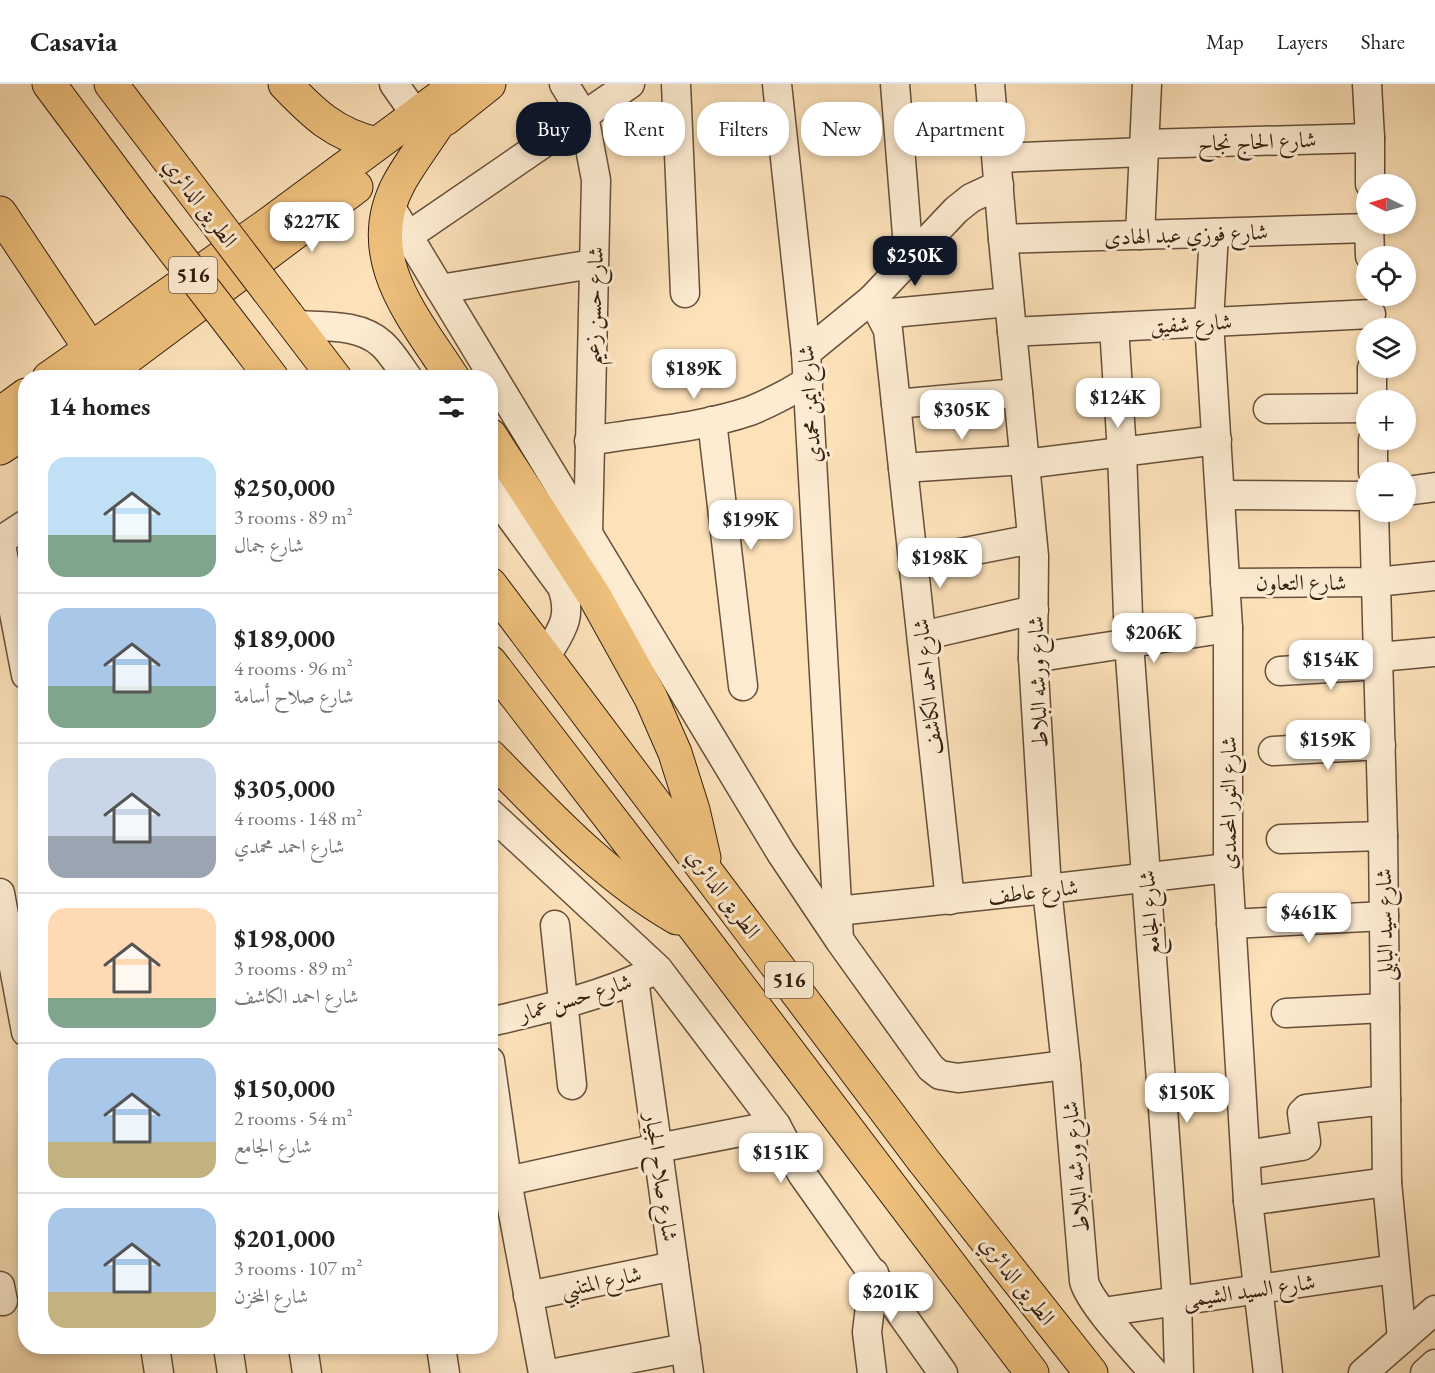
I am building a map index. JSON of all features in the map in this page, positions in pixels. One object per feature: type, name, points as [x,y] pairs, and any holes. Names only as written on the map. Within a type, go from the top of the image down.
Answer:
[{"type":"main road","name":"516","points":[[49,84],[266,370]]},
{"type":"main road","name":"الطريق الدائري","points":[[111,84],[329,370]]},
{"type":"main road","points":[[285,84],[322,120],[338,131],[357,140],[376,144]]},
{"type":"main road","points":[[74,370],[95,363],[278,247],[426,120],[458,84]]},
{"type":"main road","points":[[95,363],[266,226],[376,144],[426,120],[489,84]]},
{"type":"main road","points":[[426,120],[390,206],[386,228],[386,251],[390,274],[399,295],[448,370]]},
{"type":"main road","points":[[0,213],[95,363]]},
{"type":"main road","points":[[0,414],[18,401]]},
{"type":"main road","points":[[0,448],[18,436]]},
{"type":"main road","points":[[498,447],[595,597],[651,698],[693,810],[706,869]]},
{"type":"main road","name":"الطريق الدائري","points":[[498,594],[923,1160],[1091,1373]]},
{"type":"main road","name":"الطريق الدائري","points":[[498,672],[1032,1373]]},
{"type":"main road","points":[[498,764],[591,856],[661,909],[695,928]]},
{"type":"street","points":[[394,84],[426,120]]},
{"type":"street","name":"شارع حسن زعيم","points":[[564,84],[575,102]]},
{"type":"street","points":[[591,111],[630,84]]},
{"type":"street","points":[[676,84],[685,293]]},
{"type":"street","name":"شارع ايمن محمدي","points":[[777,84],[806,353],[840,941]]},
{"type":"street","points":[[895,84],[909,260]]},
{"type":"street","name":"شارع ورشه البلاط","points":[[990,84],[1032,539],[1033,658],[1047,890],[1066,1065],[1084,1281],[1089,1293],[1103,1312]]},
{"type":"street","points":[[1140,235],[1147,84]]},
{"type":"street","points":[[1367,84],[1370,174]]},
{"type":"street","name":"شارع الحاج نجاح","points":[[998,172],[1144,148],[1370,138]]},
{"type":"street","name":"شارع حسن زعيم","points":[[588,534],[596,180],[591,153]]},
{"type":"street","points":[[408,236],[525,156]]},
{"type":"street","points":[[806,353],[877,306],[909,260],[956,210],[998,172]]},
{"type":"street","points":[[390,206],[489,370]]},
{"type":"street","name":"شارع فوزي عبد الهادى","points":[[1003,239],[1356,227]]},
{"type":"street","name":"شارع النور المحمدى","points":[[1214,233],[1209,322],[1228,628],[1228,868],[1248,1201],[1268,1373]]},
{"type":"street","points":[[440,289],[593,264]]},
{"type":"street","points":[[877,306],[1009,302]]},
{"type":"street","name":"شارع احمد الكاشف","points":[[877,306],[888,330],[950,900]]},
{"type":"street","name":"شارع شفيق","points":[[1012,332],[1371,313]]},
{"type":"street","points":[[291,320],[351,329],[368,334],[384,345],[402,370]]},
{"type":"street","name":"شارع الجامع","points":[[1114,327],[1122,452],[1129,643],[1177,1301],[1179,1373]]},
{"type":"street","points":[[589,441],[712,421],[750,411],[785,395],[808,381]]},
{"type":"street","points":[[498,385],[781,853],[840,941],[931,1068],[940,1075],[970,1078],[1066,1065]]},
{"type":"street","points":[[896,404],[1018,393]]},
{"type":"street","points":[[1268,409],[1356,408]]},
{"type":"street","points":[[712,421],[743,686]]},
{"type":"street","points":[[903,468],[1024,462],[1217,440]]},
{"type":"street","points":[[1416,490],[1435,487]]},
{"type":"street","points":[[1220,495],[1356,496]]},
{"type":"street","points":[[498,500],[562,587],[566,597],[566,622],[546,657]]},
{"type":"street","name":"شارع سيد البابلى","points":[[1374,522],[1383,836],[1387,1182],[1402,1339]]},
{"type":"street","points":[[18,529],[0,541],[18,634]]},
{"type":"street","points":[[914,562],[1032,539]]},
{"type":"street","name":"شارع التعاون","points":[[1225,583],[1376,582],[1435,576]]},
{"type":"street","points":[[922,636],[1034,610]]},
{"type":"street","points":[[1033,658],[1228,628]]},
{"type":"street","points":[[1280,671],[1379,661],[1435,652]]},
{"type":"street","points":[[1273,751],[1381,745]]},
{"type":"street","points":[[498,821],[646,974],[776,1125],[802,1174],[943,1373]]},
{"type":"street","points":[[1281,839],[1383,836]]},
{"type":"street","name":"شارع عاطف","points":[[837,911],[1047,890],[1228,868]]},
{"type":"street","points":[[0,893],[18,989]]},
{"type":"street","points":[[1231,924],[1384,916]]},
{"type":"street","points":[[555,925],[572,1085]]},
{"type":"street","name":"شارع حسن عمار","points":[[498,1020],[565,1005],[646,974]]},
{"type":"street","name":"شارع صلاح الجيار","points":[[646,974],[658,1148],[687,1361]]},
{"type":"street","points":[[1286,1013],[1385,1008]]},
{"type":"street","points":[[1246,1155],[1302,1146],[1306,1142],[1302,1113],[1306,1109],[1386,1100]]},
{"type":"street","points":[[498,1117],[507,1181],[543,1373]]},
{"type":"street","points":[[507,1181],[776,1125]]},
{"type":"street","points":[[1248,1201],[1387,1182]]},
{"type":"street","name":"شارع المتنبي","points":[[528,1296],[674,1266]]},
{"type":"street","name":"شارع السيد الشيمى","points":[[1103,1312],[1395,1269]]},
{"type":"street","points":[[867,1366],[867,1332],[874,1274]]},
{"type":"street","points":[[1363,1373],[1435,1310]]},
{"type":"street","points":[[1103,1312],[1154,1373]]},
{"type":"street","points":[[155,1354],[159,1373]]},
{"type":"street","points":[[229,1354],[232,1373]]},
{"type":"street","points":[[304,1354],[307,1373]]},
{"type":"street","points":[[442,1354],[445,1373]]},
{"type":"street","points":[[555,1373],[687,1361]]},
{"type":"street","points":[[1425,1373],[1435,1364]]}]
